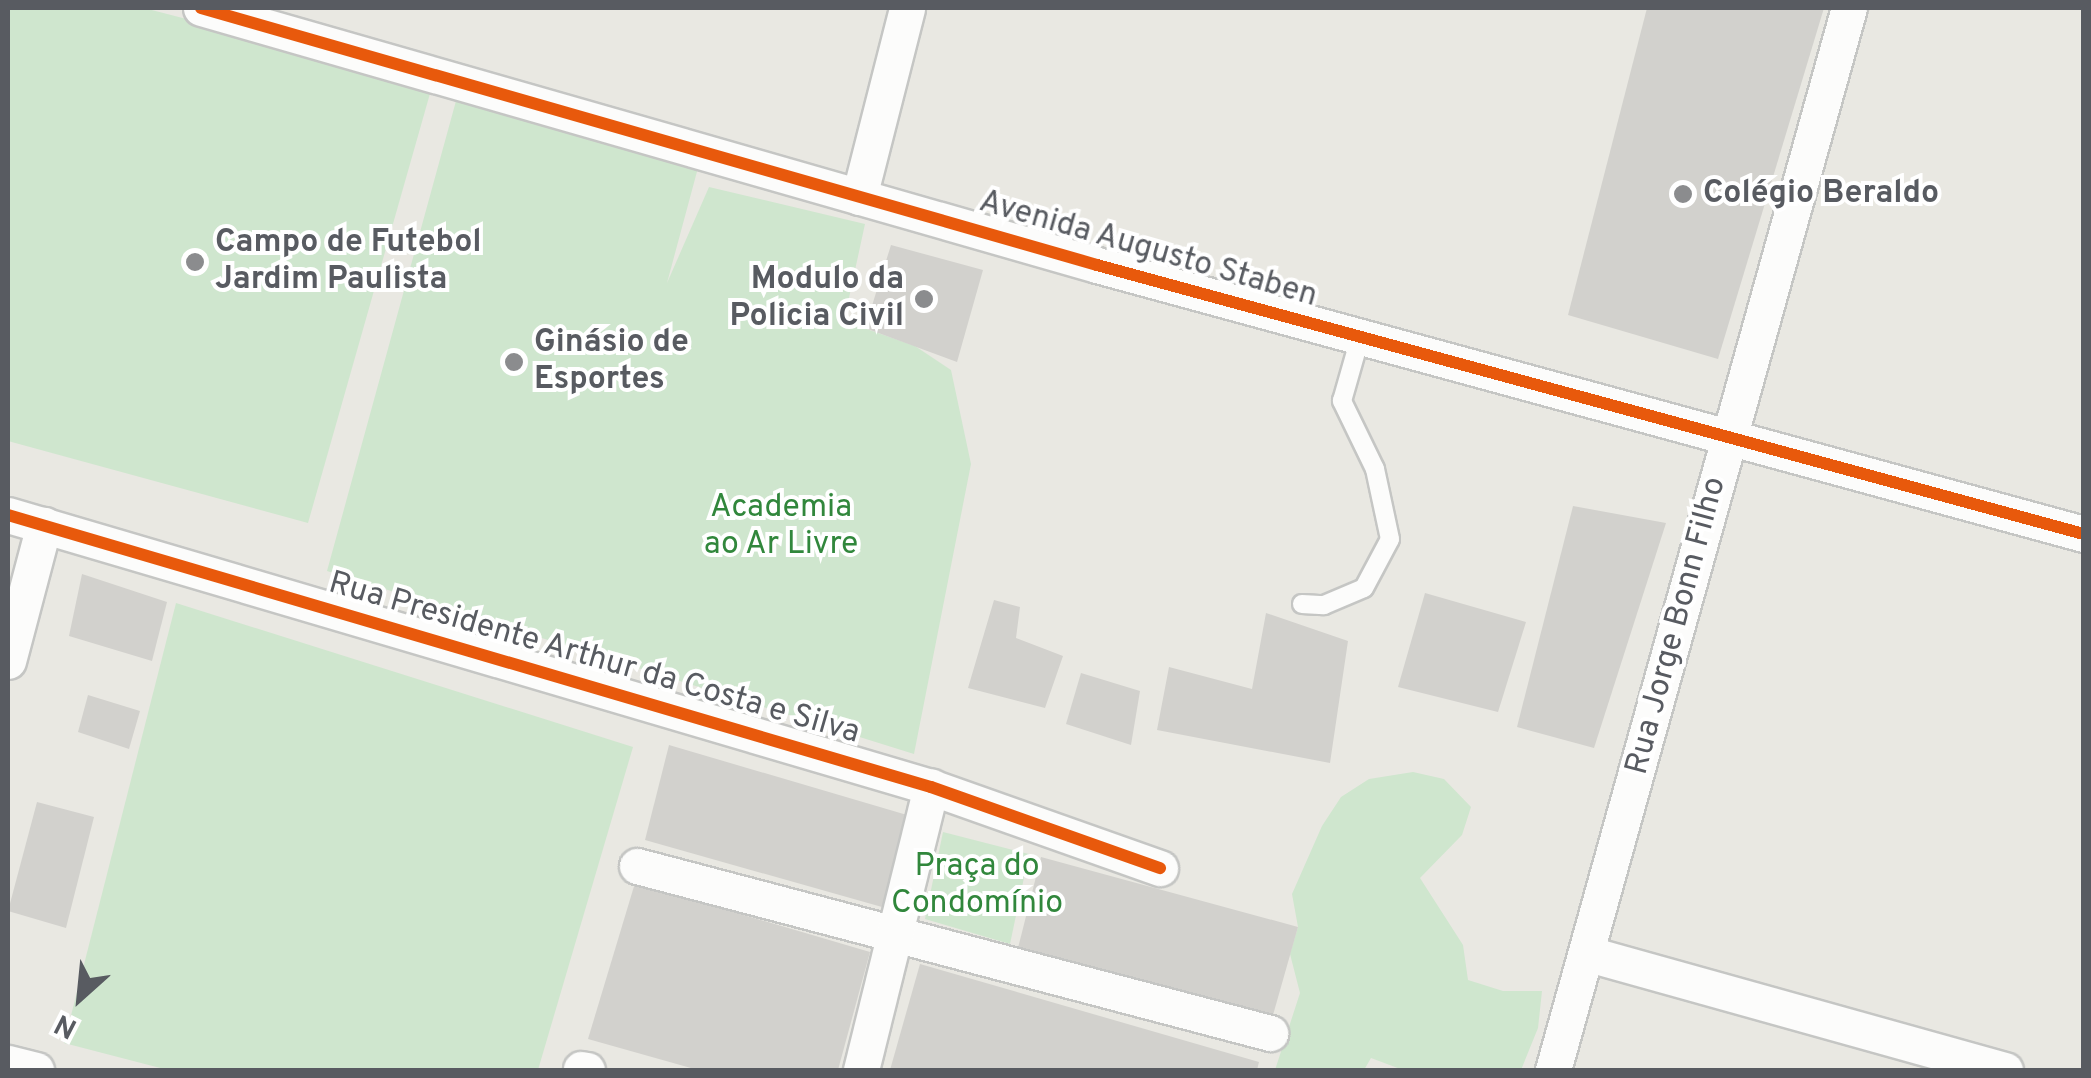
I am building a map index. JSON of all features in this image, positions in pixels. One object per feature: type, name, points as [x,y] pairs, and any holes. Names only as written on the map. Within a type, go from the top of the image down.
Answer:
[{"type":"street","name":"Avenida Augusto Staben","points":[[201,8],[1360,338],[2084,534]]},
{"type":"street","points":[[859,197],[907,8]]},
{"type":"street","name":"Rua Jorge Bonn Filho","points":[[1553,1070],[1589,954],[1848,8]]},
{"type":"street","name":"Rua Presidente Arthur da Costa e Silva","points":[[8,514],[931,788],[1160,868]]},
{"type":"street","points":[[8,662],[44,525]]},
{"type":"street","points":[[861,1070],[931,788]]},
{"type":"street","points":[[637,866],[1270,1033]]},
{"type":"street","points":[[1589,954],[2005,1070]]},
{"type":"street","points":[[8,1063],[36,1070]]},
{"type":"lane","points":[[1302,604],[1335,602],[1364,588],[1390,539],[1375,470],[1342,401],[1360,338]]},
{"type":"green space","name":"Campo de Futebol Jardim Paulista","points":[[8,8],[144,8],[433,83],[308,523],[8,441]]},
{"type":"green space","name":"Academia ao Ar Livre","points":[[459,90],[702,153],[667,283],[709,187],[865,224],[844,321],[915,346],[951,370],[971,464],[914,754],[327,571]]},
{"type":"green space","points":[[176,603],[633,747],[538,1070],[168,1070],[64,1043]]},
{"type":"green space","points":[[1413,772],[1444,779],[1471,807],[1462,835],[1420,878],[1463,945],[1468,980],[1503,991],[1542,991],[1538,1028],[1521,1070],[1403,1070],[1371,1058],[1364,1070],[1275,1070],[1300,993],[1290,954],[1298,927],[1292,894],[1322,826],[1341,797],[1369,779]]},
{"type":"green space","name":"Praça do Condomínio","points":[[943,832],[1029,854],[1010,944],[925,919]]},
{"type":"building","name":"Colégio Beraldo","points":[[1647,8],[1824,8],[1718,359],[1568,315]]},
{"type":"building","name":"Modulo da Policia Civil","points":[[891,245],[983,270],[957,362],[865,328]]},
{"type":"building","points":[[1573,506],[1666,523],[1594,748],[1517,727]]},
{"type":"building","points":[[82,574],[167,602],[152,661],[69,636]]},
{"type":"building","points":[[1425,593],[1526,622],[1498,712],[1398,687]]},
{"type":"building","points":[[994,600],[1020,607],[1016,638],[1063,656],[1045,708],[968,688]]},
{"type":"building","points":[[1266,613],[1348,641],[1330,763],[1157,730],[1169,667],[1252,689]]},
{"type":"building","points":[[1081,673],[1140,691],[1131,745],[1066,724]]},
{"type":"building","points":[[88,695],[140,711],[129,749],[78,732]]},
{"type":"building","points":[[669,745],[907,815],[882,907],[645,840]]},
{"type":"building","points":[[37,802],[94,817],[66,928],[8,911]]},
{"type":"building","points":[[1041,857],[1298,927],[1273,1015],[1018,948]]},
{"type":"building","points":[[635,883],[870,952],[838,1070],[698,1070],[588,1039]]},
{"type":"building","points":[[920,964],[1259,1062],[1257,1070],[890,1070]]},
{"type":"cycle path","points":[[201,8],[1097,265],[2084,534]]},
{"type":"cycle path","points":[[8,515],[931,787],[1160,868]]},
{"type":"place","name":"Colégio Beraldo","points":[[1683,194]]},
{"type":"place","name":"Campo de Futebol Jardim Paulista","points":[[195,262]]},
{"type":"place","name":"Modulo da Policia Civil","points":[[924,299]]},
{"type":"place","name":"Ginásio de Esportes","points":[[514,362]]}]
